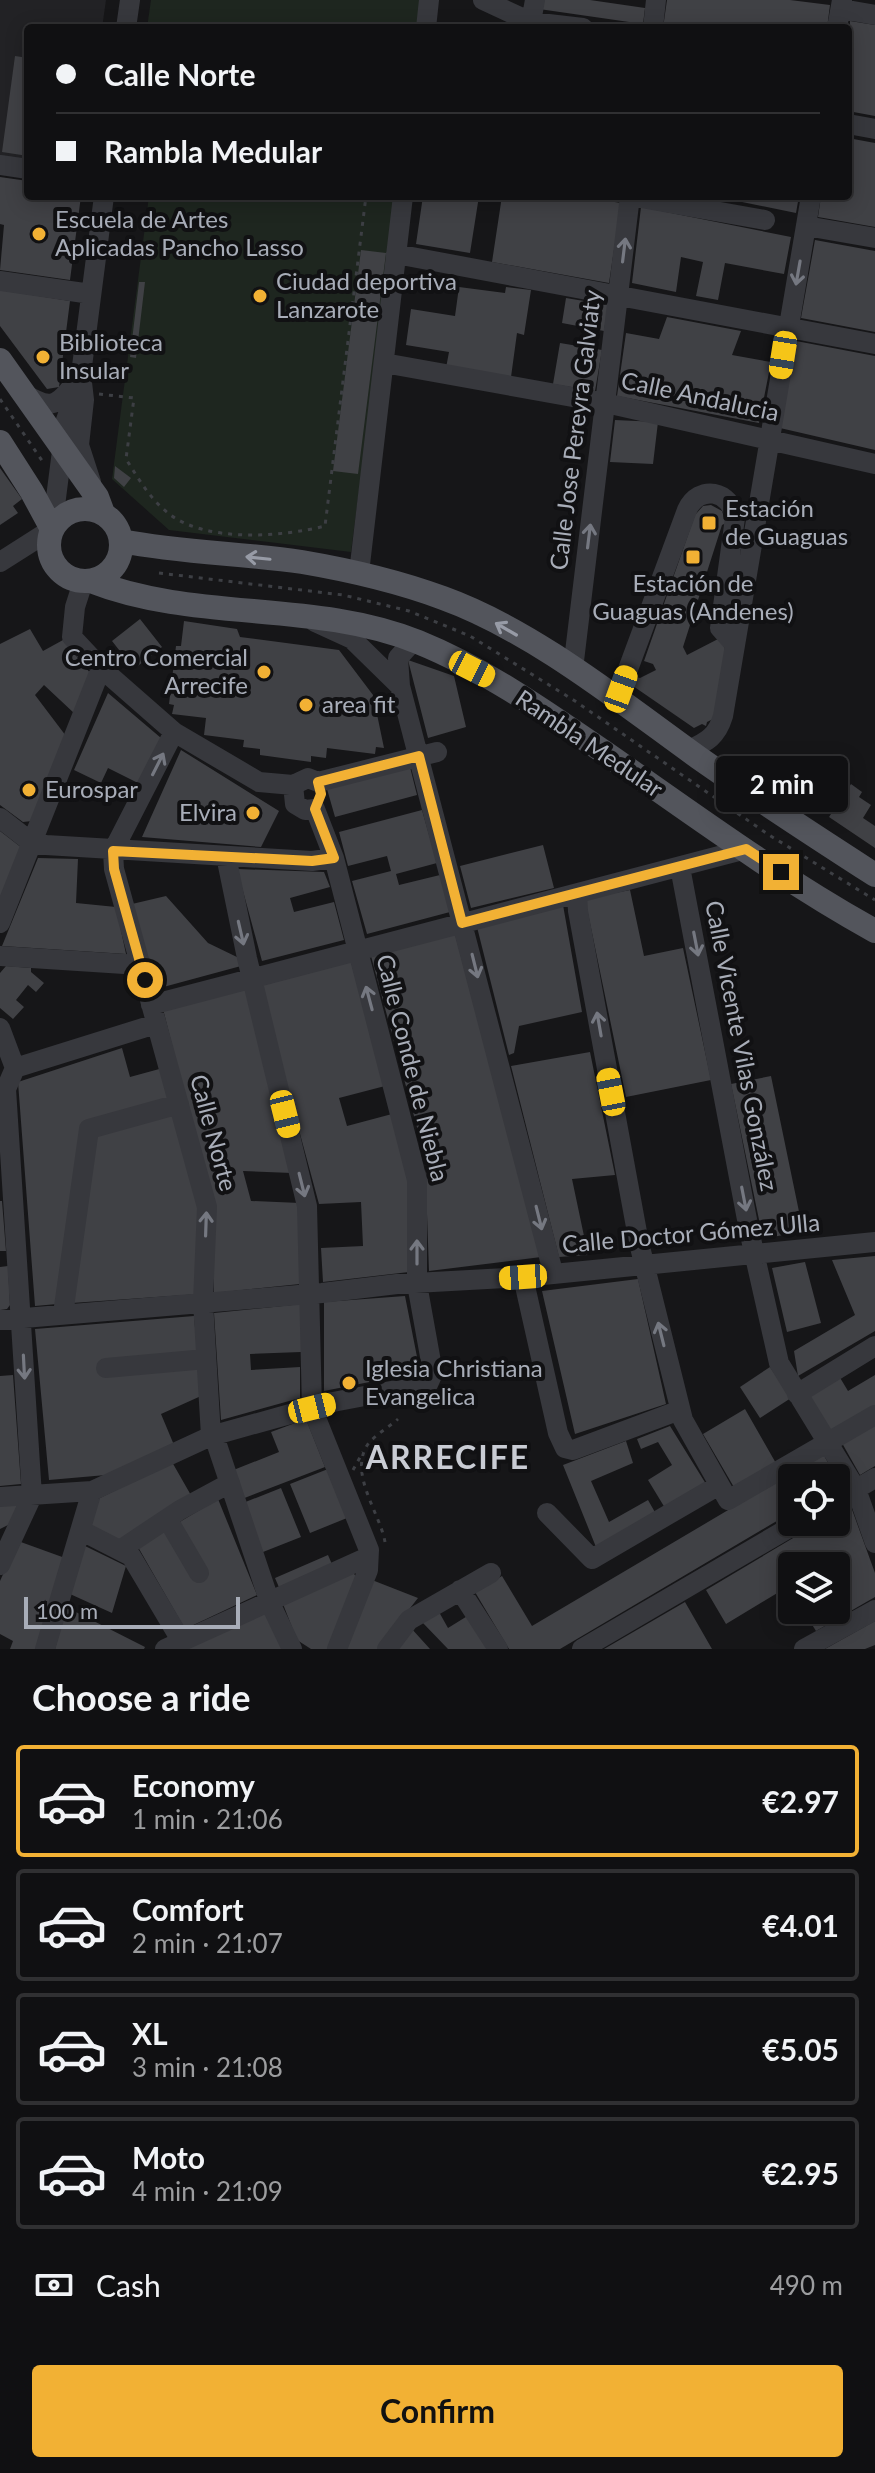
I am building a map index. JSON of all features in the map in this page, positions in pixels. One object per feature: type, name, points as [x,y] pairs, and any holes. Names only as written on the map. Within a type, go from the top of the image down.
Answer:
[{"type":"main road","points":[[0,360],[12,396],[61,449],[118,529],[122,541],[119,560],[112,570],[102,578],[74,580],[57,568],[50,557],[48,546],[52,529],[61,517],[74,510],[100,505]]},
{"type":"main road","points":[[0,442],[52,529]]},
{"type":"main road","points":[[122,541],[164,549],[300,562],[359,573],[444,598],[494,622],[573,669],[875,875]]},
{"type":"main road","name":"Rambla Medular","points":[[87,581],[153,600],[352,623],[414,640],[494,680],[755,847],[875,931]]},
{"type":"street","points":[[127,24],[130,0]]},
{"type":"street","points":[[426,24],[429,0]]},
{"type":"street","points":[[483,0],[531,22],[548,24]]},
{"type":"street","points":[[531,22],[535,0]]},
{"type":"street","points":[[653,24],[656,0]]},
{"type":"street","points":[[840,12],[875,15]]},
{"type":"street","points":[[852,125],[875,129]]},
{"type":"street","points":[[0,165],[24,168]]},
{"type":"street","points":[[0,562],[52,529],[66,420],[81,374],[103,200]]},
{"type":"street","points":[[359,573],[403,200]]},
{"type":"street","name":"Calle Jose Pereyra Galviaty","points":[[573,669],[630,200]]},
{"type":"street","points":[[652,200],[765,220]]},
{"type":"street","points":[[689,750],[713,737],[719,730],[810,200]]},
{"type":"street","points":[[806,226],[875,238]]},
{"type":"street","points":[[396,254],[875,344]]},
{"type":"street","points":[[0,281],[91,294]]},
{"type":"street","name":"Calle Andalucia","points":[[384,363],[606,403],[875,464]]},
{"type":"street","points":[[12,396],[52,405],[63,399],[81,374]]},
{"type":"street","points":[[81,374],[84,400],[79,445],[100,505]]},
{"type":"street","points":[[617,699],[687,510],[695,498],[709,492],[724,497],[734,510],[720,628],[735,645]]},
{"type":"street","points":[[87,581],[75,607],[72,637],[101,668],[174,732],[259,782],[293,785],[308,778],[318,782],[428,754]]},
{"type":"street","points":[[304,618],[352,639],[400,686]]},
{"type":"street","points":[[414,640],[398,658],[400,686],[428,754],[462,923],[553,1272]]},
{"type":"street","points":[[0,923],[101,668]]},
{"type":"street","points":[[113,851],[174,732]]},
{"type":"street","points":[[315,809],[321,794],[318,782]]},
{"type":"street","name":"Calle Conde de Niebla","points":[[293,785],[295,804],[305,810],[315,809],[334,858],[417,1180],[417,1284],[433,1373],[428,1384],[312,1408]]},
{"type":"street","points":[[0,818],[32,843],[113,851],[312,861],[334,858]]},
{"type":"street","points":[[8,1061],[154,1015],[253,978],[755,847]]},
{"type":"street","name":"Calle Norte","points":[[113,851],[114,869],[207,1207],[203,1302],[211,1436],[217,1445],[270,1603],[292,1649]]},
{"type":"street","points":[[226,856],[307,1206],[312,1408],[374,1560],[337,1649]]},
{"type":"street","name":"Calle Vicente Vilas González","points":[[680,867],[779,1363],[856,1489],[875,1543]]},
{"type":"street","points":[[577,894],[638,1243],[683,1420],[719,1485],[728,1500],[875,1415]]},
{"type":"street","points":[[0,956],[140,965]]},
{"type":"street","points":[[0,1028],[8,1061],[8,1258],[22,1318],[32,1496],[8,1532],[0,1565]]},
{"type":"street","points":[[63,1314],[89,1129],[179,1104]]},
{"type":"street","name":"Calle Doctor Gómez Ulla","points":[[203,1302],[523,1277],[875,1242]]},
{"type":"street","points":[[523,1277],[526,1311],[558,1433],[565,1448],[573,1450],[680,1410]]},
{"type":"street","points":[[0,1320],[203,1302]]},
{"type":"street","points":[[797,1394],[875,1346]]},
{"type":"street","points":[[106,1368],[206,1359]]},
{"type":"street","points":[[0,1497],[92,1491],[211,1436],[312,1408]]},
{"type":"street","points":[[850,1493],[875,1478]]},
{"type":"street","points":[[120,1550],[180,1510],[230,1483]]},
{"type":"street","points":[[547,1513],[592,1559],[719,1485]]},
{"type":"street","points":[[45,1649],[92,1491]]},
{"type":"street","points":[[168,1520],[199,1573]]},
{"type":"street","points":[[88,1534],[131,1556],[174,1646],[361,1560],[374,1560]]},
{"type":"street","points":[[582,1649],[778,1534]]},
{"type":"street","points":[[387,1649],[409,1620],[491,1573]]},
{"type":"street","points":[[460,1590],[498,1649]]},
{"type":"street","points":[[804,1649],[875,1610]]},
{"type":"path","points":[[99,394],[134,398],[126,459],[167,513],[185,524],[205,530],[263,535],[325,526],[366,200]]},
{"type":"path","points":[[12,396],[42,460],[44,471]]},
{"type":"path","points":[[755,847],[774,827]]},
{"type":"path","points":[[374,1560],[382,1527],[360,1468],[367,1445],[398,1419]]},
{"type":"shaded area","points":[[0,0],[106,0],[103,24],[24,24],[24,161],[0,158]]},
{"type":"shaded area","points":[[151,0],[423,0],[420,24],[148,24]]},
{"type":"shaded area","name":"Ciudad deportiva Lanzarote","points":[[148,200],[396,200],[351,552],[169,530],[112,479]]},
{"type":"building","points":[[541,0],[590,0],[645,8],[643,24],[539,9]]},
{"type":"building","points":[[667,0],[790,0],[830,5],[828,24],[664,24]]},
{"type":"building","points":[[850,21],[875,25],[875,116],[852,112]]},
{"type":"building","points":[[15,56],[24,57],[24,155],[2,152]]},
{"type":"building","points":[[852,139],[875,143],[875,227],[818,217],[820,200],[852,200]]},
{"type":"building","name":"Escuela de Artes Aplicadas Pancho Lasso","points":[[0,177],[24,180],[24,200],[80,200],[70,280],[0,270],[4,225],[0,224]]},
{"type":"building","points":[[422,200],[478,200],[470,253],[416,244]]},
{"type":"building","points":[[501,200],[602,200],[621,203],[609,283],[492,262]]},
{"type":"building","points":[[733,200],[798,200],[796,213]]},
{"type":"building","points":[[641,207],[791,237],[784,274],[725,263],[718,300],[696,296],[703,262],[681,257],[676,292],[632,283]]},
{"type":"building","points":[[815,240],[875,251],[875,332],[801,318]]},
{"type":"building","points":[[361,250],[386,253],[358,474],[333,471]]},
{"type":"building","points":[[139,282],[145,282],[136,358],[130,357]]},
{"type":"building","points":[[459,287],[505,293],[506,287],[531,290],[524,335],[517,333],[511,377],[446,368],[449,352],[406,345],[411,309],[455,316]]},
{"type":"building","name":"Biblioteca Insular","points":[[0,290],[70,301],[59,387],[47,389],[0,326]]},
{"type":"building","points":[[566,298],[608,305],[604,331],[562,323]]},
{"type":"building","points":[[667,317],[741,331],[732,355],[771,362],[759,423],[617,396],[626,333],[659,339]]},
{"type":"building","points":[[796,341],[875,356],[875,450],[780,428]]},
{"type":"building","points":[[560,343],[602,350],[595,391],[553,384]]},
{"type":"building","points":[[615,420],[658,422],[653,464],[610,462]]},
{"type":"building","points":[[115,466],[131,478],[124,487],[114,478]]},
{"type":"building","points":[[0,468],[22,499],[13,506],[18,513],[0,525]]},
{"type":"building","points":[[711,505],[722,511],[726,523],[722,525],[683,647],[687,655],[720,638],[725,649],[715,718],[706,726],[702,724],[694,728],[633,686],[636,677],[656,670],[653,664],[644,661],[695,515],[703,506]]},
{"type":"building","points":[[140,619],[162,647],[134,669],[112,641]]},
{"type":"building","name":"Centro Comercial Arrecife","points":[[184,621],[237,629],[240,637],[339,650],[373,695],[384,748],[376,747],[375,754],[327,748],[326,758],[311,756],[311,762],[260,755],[260,749],[243,747],[244,740],[204,735],[206,718],[172,714],[174,705],[169,704],[176,646],[181,646]]},
{"type":"building","points":[[30,629],[43,651],[63,640],[91,674],[75,714],[44,685],[35,695],[66,736],[32,821],[23,822],[0,805],[0,644]]},
{"type":"building","points":[[408,660],[454,676],[466,727],[428,738]]},
{"type":"building","points":[[108,693],[161,738],[138,783],[108,768],[101,783],[74,770]]},
{"type":"building","points":[[181,750],[279,811],[261,847],[142,837]]},
{"type":"building","points":[[410,767],[417,795],[335,817],[327,789]]},
{"type":"building","points":[[851,784],[862,792],[859,797],[871,805],[863,818],[875,826],[875,848],[829,817]]},
{"type":"building","points":[[422,810],[437,863],[396,874],[399,885],[440,875],[450,912],[367,934],[352,881],[391,871],[387,856],[348,866],[339,832]]},
{"type":"building","points":[[0,831],[22,848],[0,901]]},
{"type":"building","points":[[543,845],[554,888],[471,908],[460,866]]},
{"type":"building","points":[[38,858],[78,859],[76,903],[116,907],[126,954],[2,946]]},
{"type":"building","points":[[237,869],[324,872],[330,887],[290,898],[294,912],[334,902],[344,940],[262,961]]},
{"type":"building","points":[[630,890],[644,956],[683,948],[711,1080],[626,1097],[585,899]]},
{"type":"building","points":[[166,896],[208,943],[239,958],[241,966],[156,989],[132,904]]},
{"type":"building","points":[[563,905],[582,1012],[519,1026],[514,1053],[509,1055],[477,927]]},
{"type":"building","points":[[455,934],[541,1257],[429,1271],[425,1157],[371,956]]},
{"type":"building","points":[[351,962],[385,1086],[339,1098],[347,1126],[392,1114],[408,1172],[409,1272],[323,1282],[321,1248],[363,1246],[361,1202],[319,1204],[260,986]]},
{"type":"building","points":[[6,966],[31,968],[31,972],[44,983],[36,992],[28,985],[16,1000],[24,1007],[13,1019],[0,1008],[0,973]]},
{"type":"building","points":[[245,988],[292,1173],[243,1171],[251,1201],[300,1203],[300,1284],[214,1293],[212,1204],[163,1009]]},
{"type":"building","points":[[122,1048],[130,1077],[163,1068],[172,1100],[82,1124],[57,1304],[35,1306],[18,1082]]},
{"type":"building","points":[[590,1052],[615,1175],[572,1179],[588,1255],[559,1257],[511,1066]]},
{"type":"building","points":[[771,1076],[803,1231],[763,1239],[731,1084]]},
{"type":"building","points":[[173,1115],[200,1211],[199,1294],[72,1303],[94,1135]]},
{"type":"building","points":[[2,1201],[6,1251],[0,1251]]},
{"type":"building","points":[[875,1256],[875,1331],[798,1376],[794,1351],[855,1315],[832,1260]]},
{"type":"building","points":[[805,1262],[821,1323],[787,1332],[772,1268]]},
{"type":"building","points":[[8,1266],[10,1305],[0,1310],[0,1267]]},
{"type":"building","points":[[638,1279],[666,1404],[575,1434],[542,1291]]},
{"type":"building","points":[[405,1296],[420,1372],[324,1391],[324,1302]]},
{"type":"building","points":[[302,1304],[301,1352],[250,1354],[251,1370],[300,1367],[300,1398],[221,1420],[214,1313]]},
{"type":"building","points":[[194,1316],[201,1396],[161,1414],[174,1445],[106,1475],[49,1480],[35,1329]]},
{"type":"building","points":[[770,1367],[791,1398],[760,1418],[740,1387]]},
{"type":"building","points":[[13,1375],[21,1484],[0,1486],[0,1376]]},
{"type":"building","points":[[875,1375],[875,1407],[831,1433],[808,1394],[839,1376],[848,1391]]},
{"type":"building","points":[[745,1409],[777,1465],[735,1489],[703,1434]]},
{"type":"building","points":[[306,1419],[325,1467],[242,1499],[231,1471],[279,1452],[271,1432]]},
{"type":"building","points":[[875,1423],[875,1466],[860,1475],[842,1443]]},
{"type":"building","points":[[670,1426],[706,1484],[665,1508],[648,1480],[672,1465],[658,1442],[641,1449],[637,1439]]},
{"type":"building","points":[[626,1441],[633,1463],[591,1481],[609,1522],[648,1500],[656,1514],[596,1547],[563,1465]]},
{"type":"building","points":[[823,1454],[829,1464],[806,1464]]},
{"type":"building","points":[[172,1462],[192,1497],[120,1545],[89,1527],[98,1499]]},
{"type":"building","points":[[328,1469],[347,1518],[310,1533],[290,1484]]},
{"type":"building","points":[[778,1481],[778,1520],[560,1649],[509,1649],[475,1592],[502,1576],[532,1626]]},
{"type":"building","points":[[281,1488],[301,1537],[263,1552],[243,1503]]},
{"type":"building","points":[[218,1499],[257,1595],[185,1629],[138,1547]]},
{"type":"building","points":[[15,1502],[18,1508],[12,1523],[0,1529],[0,1504]]},
{"type":"building","points":[[850,1504],[875,1573],[875,1597],[850,1611],[850,1552],[778,1552],[778,1593],[726,1624],[706,1590],[797,1536],[850,1536]]},
{"type":"building","points":[[18,1541],[65,1558],[36,1649],[10,1649],[13,1641],[0,1634],[0,1581]]},
{"type":"building","points":[[85,1546],[126,1566],[112,1613],[70,1594]]},
{"type":"building","points":[[328,1555],[334,1569],[281,1592],[275,1578]]},
{"type":"building","points":[[352,1571],[357,1578],[330,1649],[311,1649],[297,1640],[283,1604]]},
{"type":"building","points":[[372,1580],[418,1598],[378,1649],[346,1649]]},
{"type":"building","points":[[685,1602],[712,1649],[604,1649]]},
{"type":"building","points":[[268,1606],[288,1649],[183,1649]]},
{"type":"building","points":[[66,1607],[145,1647],[144,1649],[55,1649]]},
{"type":"building","points":[[439,1612],[448,1628],[469,1615],[490,1649],[448,1649],[422,1622]]},
{"type":"building","points":[[875,1621],[875,1645],[865,1649],[825,1649]]},
{"type":"building","points":[[812,1624],[828,1624],[816,1631]]},
{"type":"building","points":[[411,1628],[430,1649],[397,1649]]},
{"type":"place","name":"Escuela de Artes Aplicadas Pancho Lasso","points":[[39,234]]},
{"type":"place","name":"Ciudad deportiva Lanzarote","points":[[260,296]]},
{"type":"place","name":"Biblioteca Insular","points":[[43,357]]},
{"type":"place","name":"Estación de Guaguas","points":[[709,523]]},
{"type":"place","name":"Estación de Guaguas (Andenes)","points":[[693,557]]},
{"type":"place","name":"Centro Comercial Arrecife","points":[[264,672]]},
{"type":"place","name":"area fit","points":[[306,705]]},
{"type":"place","name":"Eurospar","points":[[29,790]]},
{"type":"place","name":"Elvira","points":[[253,813]]},
{"type":"place","name":"Iglesia Christiana Evangelica","points":[[349,1383]]},
{"type":"district","name":"ARRECIFE","points":[[448,1458]]},
{"type":"route","points":[[145,980],[114,869],[113,851],[312,861],[334,858],[315,809],[321,794],[318,782],[419,756],[462,923],[746,849],[781,872]]}]
